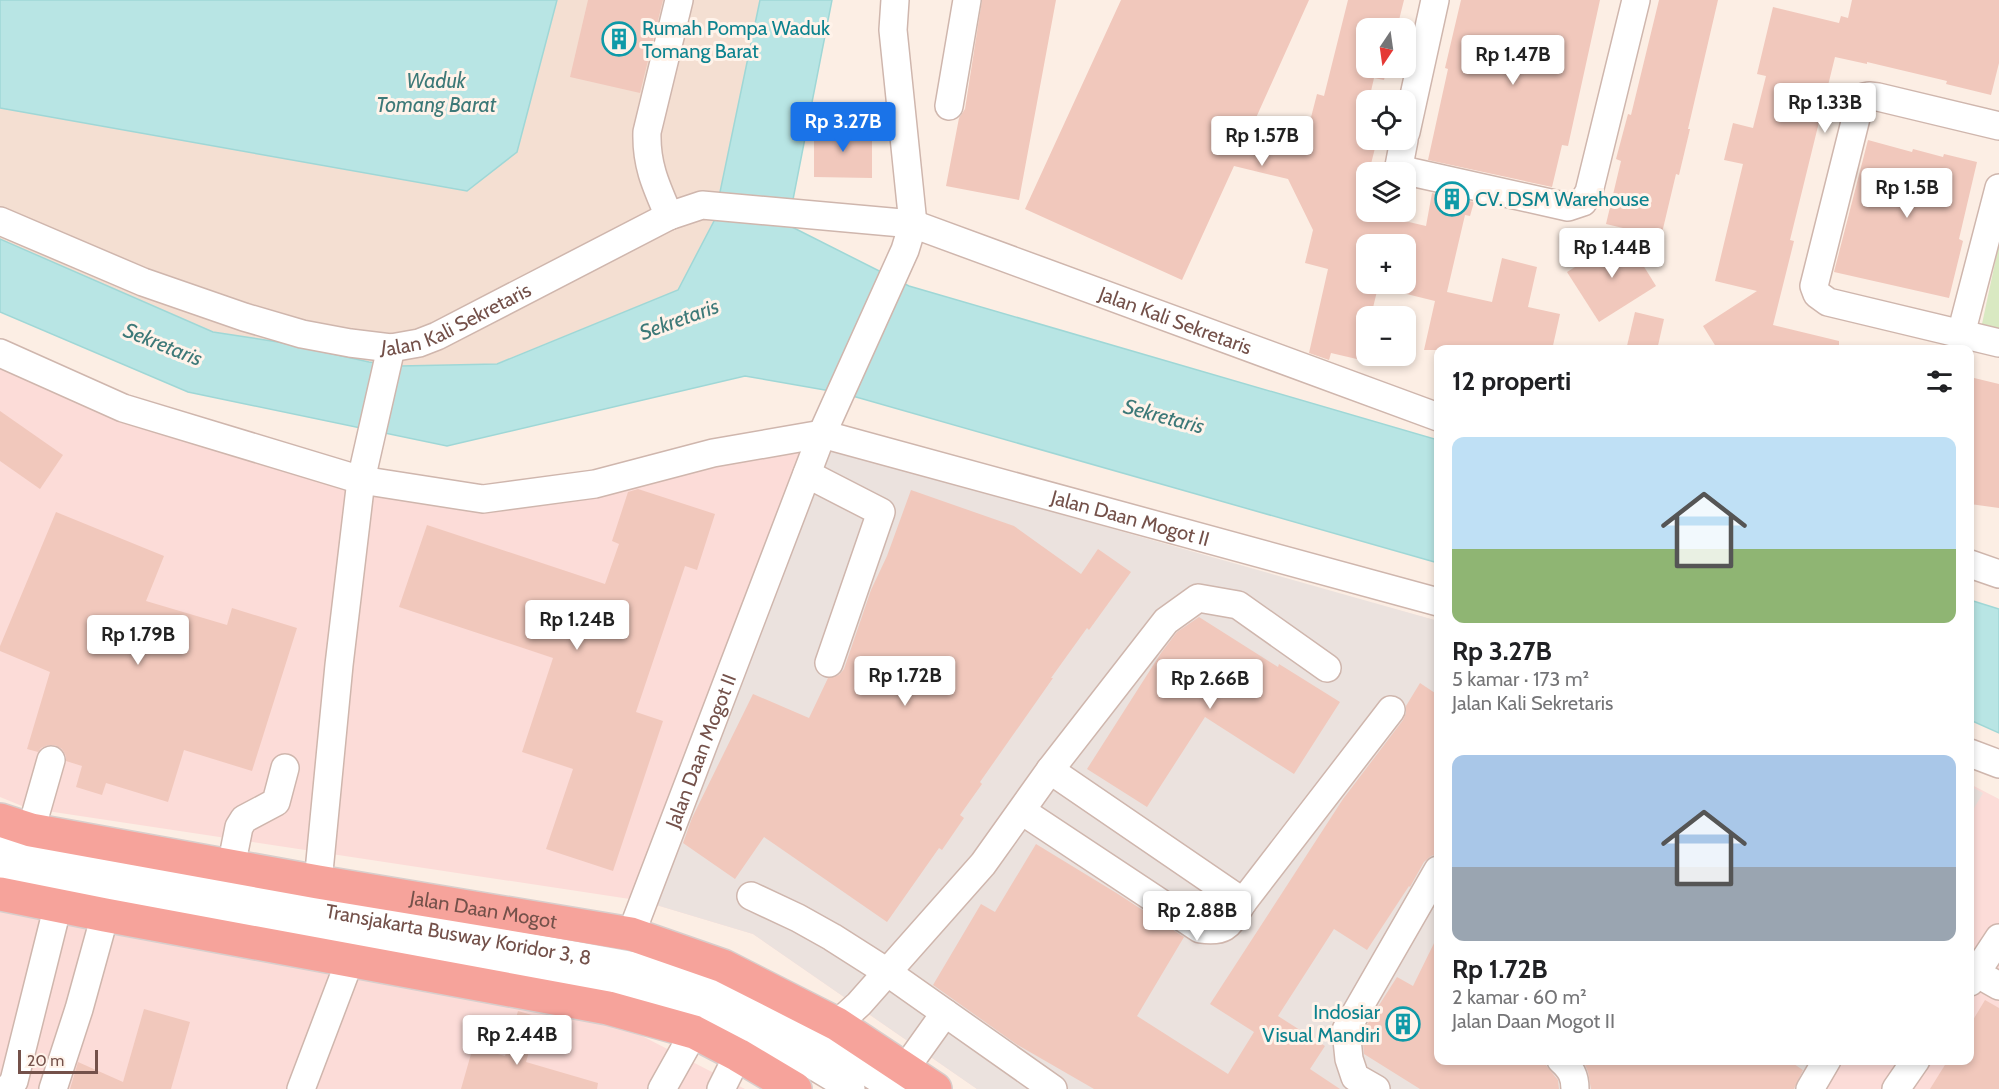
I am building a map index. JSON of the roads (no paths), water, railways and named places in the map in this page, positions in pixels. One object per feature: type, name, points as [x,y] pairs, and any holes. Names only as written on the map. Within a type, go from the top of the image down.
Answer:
[{"type":"highway","name":"Jalan Daan Mogot","points":[[0,820],[31,830],[231,867],[631,934],[723,966],[837,1024],[899,1079],[935,1089]]},
{"type":"highway","points":[[0,894],[608,1008],[694,1032],[795,1089]]},
{"type":"street","points":[[669,216],[655,184],[646,153],[647,132],[679,0]]},
{"type":"street","points":[[895,0],[893,30],[913,224]]},
{"type":"street","points":[[950,106],[967,0]]},
{"type":"street","points":[[1415,90],[1435,0]]},
{"type":"street","points":[[1402,150],[1399,166],[1411,172],[1568,207],[1583,202],[1589,192],[1636,0]]},
{"type":"street","points":[[1999,126],[1878,97],[1864,97],[1859,106],[1814,286],[1817,294],[1828,302],[1999,343]]},
{"type":"street","points":[[1961,334],[1999,188]]},
{"type":"street","name":"Jalan Kali Sekretaris","points":[[0,221],[143,282],[244,317],[321,339],[391,350],[437,336],[669,216],[702,205],[913,224],[1434,416]]},
{"type":"street","name":"Jalan Daan Mogot II","points":[[631,934],[827,422],[905,250],[913,224]]},
{"type":"street","points":[[318,882],[339,665],[361,480],[391,350]]},
{"type":"street","points":[[0,353],[123,408],[361,480],[483,499],[595,484],[827,422]]},
{"type":"street","name":"Jalan Daan Mogot II","points":[[827,422],[1434,601]]},
{"type":"street","points":[[807,474],[881,512],[829,663]]},
{"type":"street","points":[[1974,565],[1999,574]]},
{"type":"street","points":[[837,1024],[859,1004],[983,864],[1050,770],[1166,621],[1198,598],[1238,605],[1328,668]]},
{"type":"street","points":[[1022,811],[1200,929],[1215,931],[1229,924],[1243,902],[1391,710]]},
{"type":"street","points":[[1974,755],[1999,764]]},
{"type":"street","points":[[31,830],[51,760]]},
{"type":"street","points":[[231,867],[239,827],[244,819],[276,802],[285,768]]},
{"type":"street","points":[[1050,770],[1243,902]]},
{"type":"street","name":"Transjakarta Busway Koridor 3, 8","points":[[0,842],[44,856],[182,885],[657,970],[755,1006],[824,1044],[899,1079]]},
{"type":"street","name":"Transjakarta Busway Koridor 3, 8","points":[[0,867],[60,882],[579,977],[662,996],[714,1014],[851,1089]]},
{"type":"street","points":[[1376,1089],[1355,1077],[1349,1059],[1346,1030],[1434,877]]},
{"type":"street","points":[[752,896],[832,937],[887,972],[1053,1089]]},
{"type":"street","points":[[8,1089],[14,1081],[58,905]]},
{"type":"street","points":[[53,1089],[79,1009],[105,915]]},
{"type":"street","points":[[1974,974],[1999,938]]},
{"type":"street","points":[[301,1089],[350,960]]},
{"type":"street","points":[[1974,978],[1999,986]]},
{"type":"street","points":[[899,1079],[945,1013]]},
{"type":"street","points":[[662,1089],[694,1032]]},
{"type":"street","points":[[721,1089],[738,1055]]},
{"type":"street","points":[[1567,1065],[1575,1077],[1575,1089]]},
{"type":"street","points":[[1810,1089],[1824,1065]]},
{"type":"street","points":[[1896,1089],[1913,1065]]},
{"type":"water","name":"Waduk Tomang Barat","points":[[0,0],[557,0],[517,152],[467,191],[0,108]]},
{"type":"water","name":"Sekretaris","points":[[760,0],[832,0],[788,225],[909,286],[1434,439],[1434,562],[842,393],[745,376],[447,446],[188,392],[0,312],[0,239],[213,332],[400,366],[497,364],[678,290],[714,221]]},
{"type":"water","points":[[1974,601],[1999,609],[1999,733],[1974,722]]},
{"type":"place","name":"Rumah Pompa Waduk Tomang Barat","points":[[619,39]]},
{"type":"place","name":"CV. DSM Warehouse","points":[[1452,199]]},
{"type":"place","name":"Indosiar Visual Mandiri","points":[[1403,1024]]}]
